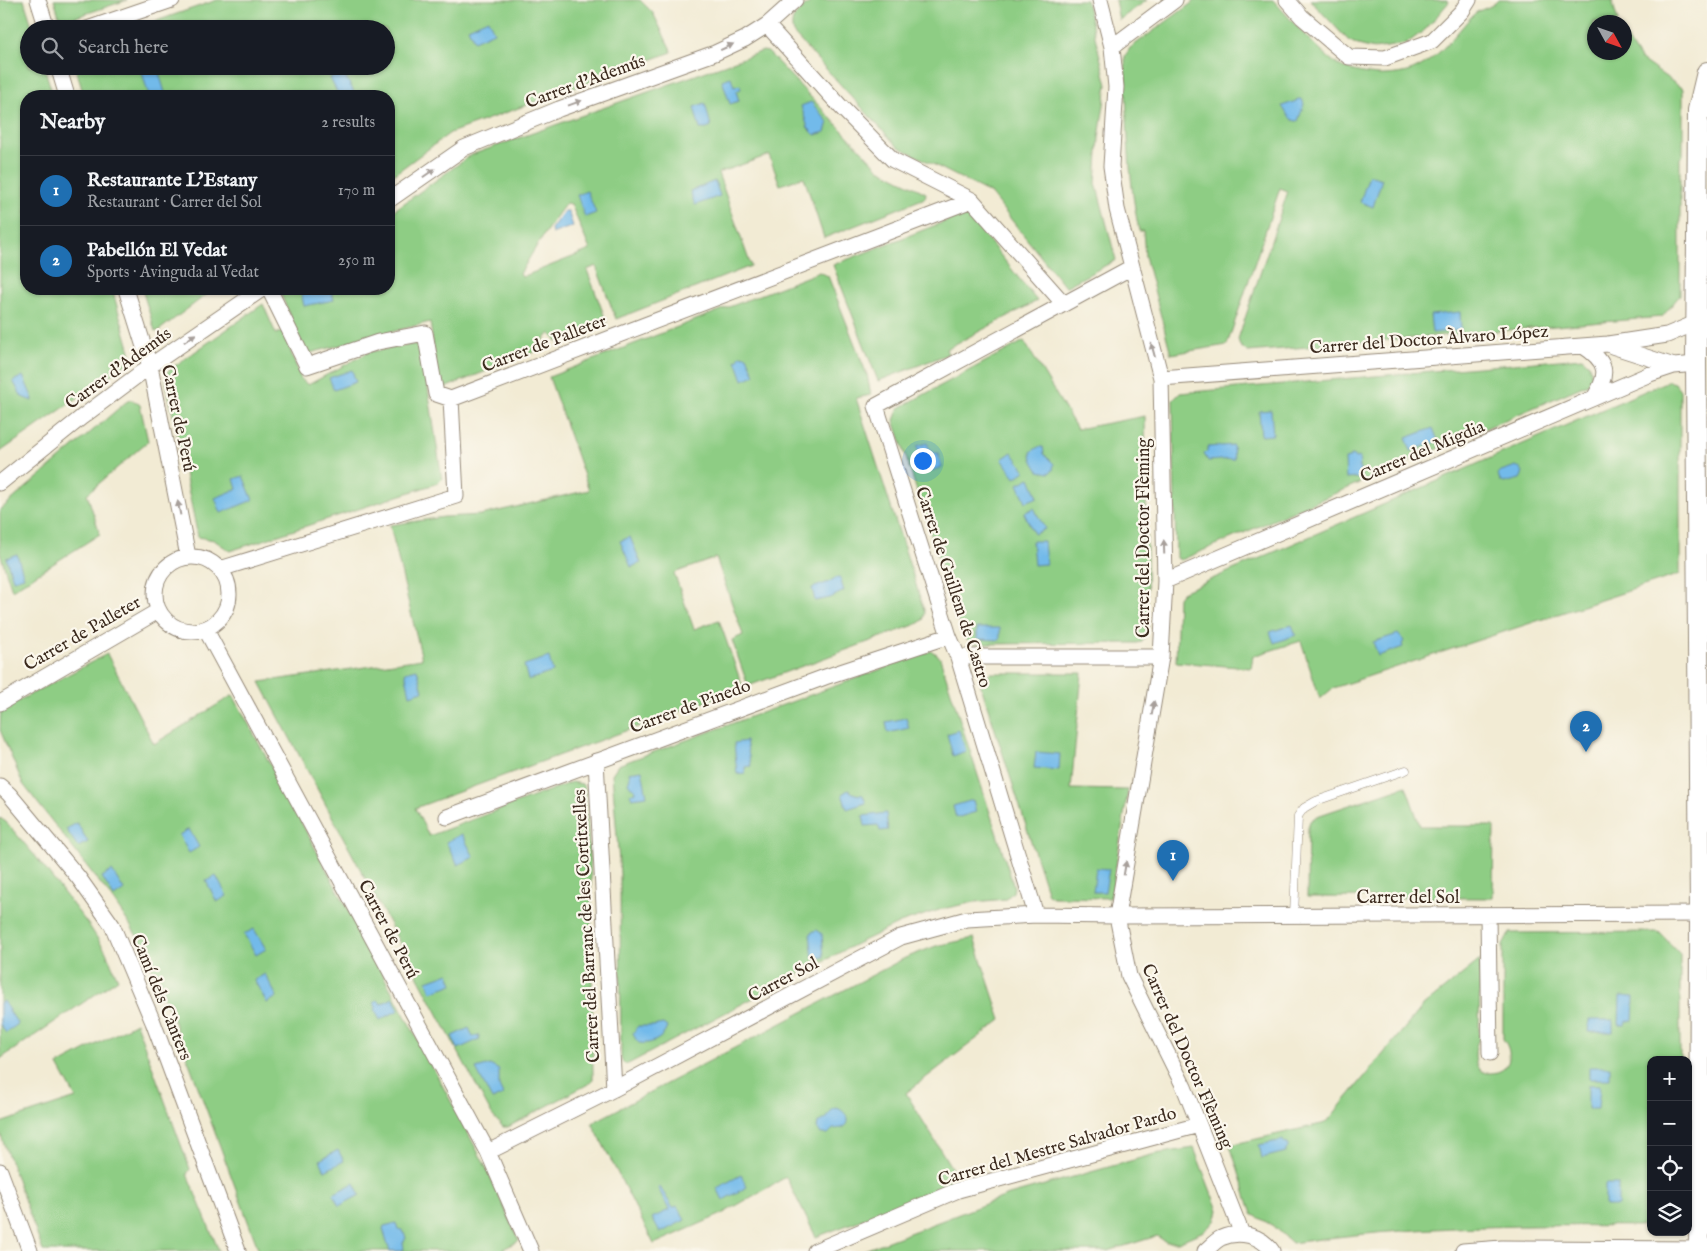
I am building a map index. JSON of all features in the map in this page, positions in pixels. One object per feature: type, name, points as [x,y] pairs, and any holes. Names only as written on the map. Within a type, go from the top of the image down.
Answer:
[{"type":"street","points":[[38,0],[44,20]]},
{"type":"street","points":[[113,20],[172,0]]},
{"type":"street","name":"Carrer d'Ademús","points":[[395,196],[464,148],[559,109],[715,53],[745,39],[767,25],[796,0]]},
{"type":"street","name":"Carrer del Doctor Flèming","points":[[1100,0],[1112,47],[1116,87],[1111,166],[1117,208],[1161,378],[1165,581],[1161,657],[1117,916],[1129,976],[1184,1087],[1242,1234]]},
{"type":"street","points":[[1112,47],[1175,0]]},
{"type":"street","points":[[1287,0],[1302,17],[1349,57],[1385,58],[1432,41],[1462,11],[1469,0]]},
{"type":"street","points":[[767,25],[841,107],[893,160],[972,200],[1064,304]]},
{"type":"street","points":[[1463,1251],[1502,1248],[1702,1249],[1703,914],[1696,364],[1702,109],[1707,72]]},
{"type":"street","points":[[61,75],[65,90]]},
{"type":"street","name":"Carrer de Palleter","points":[[451,399],[972,200]]},
{"type":"street","name":"Carrer de Guillem de Castro","points":[[1036,914],[958,657],[949,636],[876,406],[1132,267]]},
{"type":"street","name":"Carrer de Perú","points":[[128,295],[150,366],[188,556]]},
{"type":"street","name":"Carrer d'Ademús","points":[[0,483],[82,417],[150,366],[253,295]]},
{"type":"street","points":[[220,569],[456,496],[451,399],[436,394],[425,333],[378,342],[307,366],[272,295]]},
{"type":"street","name":"Carrer del Doctor Àlvaro López","points":[[1161,378],[1608,344],[1667,335],[1698,322]]},
{"type":"street","points":[[1608,344],[1674,366]]},
{"type":"street","points":[[1583,346],[1594,353],[1603,366],[1605,373],[1604,380],[1594,398]]},
{"type":"street","name":"Carrer del Migdia","points":[[1165,581],[1650,374],[1674,366],[1696,364]]},
{"type":"street","points":[[188,556],[208,559],[220,569],[229,586],[229,602],[224,614],[217,623],[206,630],[192,632],[182,631],[170,625],[158,611],[154,593],[158,577],[168,565],[188,556]]},
{"type":"street","name":"Carrer de Palleter","points":[[0,703],[158,611]]},
{"type":"street","name":"Carrer de Perú","points":[[206,630],[488,1152],[532,1251]]},
{"type":"street","name":"Carrer de Pinedo","points":[[447,817],[824,677],[949,636]]},
{"type":"street","points":[[958,657],[1161,657]]},
{"type":"street","name":"Carrer del Barranc de les Cortitxelles","points":[[596,761],[614,1089]]},
{"type":"street","name":"Camí dels Cànters","points":[[0,786],[9,794],[72,870],[112,925],[153,1022],[238,1251]]},
{"type":"street","name":"Carrer Sol","points":[[488,1152],[614,1089],[901,938],[967,919],[1036,914],[1117,916]]},
{"type":"street","name":"Carrer del Sol","points":[[1117,916],[1703,914]]},
{"type":"street","points":[[1488,915],[1490,1053]]},
{"type":"street","name":"Carrer del Mestre Salvador Pardo","points":[[816,1251],[958,1190],[1199,1125]]},
{"type":"street","points":[[0,1171],[30,1251]]},
{"type":"street","points":[[1205,1251],[1219,1238],[1233,1234],[1242,1234],[1261,1240],[1272,1251]]},
{"type":"lane","points":[[1294,916],[1298,816],[1304,808],[1316,801],[1406,770]]},
{"type":"green space","points":[[0,0],[24,0],[30,20],[20,20],[20,75],[47,75],[51,90],[20,90],[20,295],[114,295],[132,358],[128,363],[0,452]]},
{"type":"green space","points":[[54,0],[127,0],[67,20],[59,16]]},
{"type":"green space","points":[[217,0],[640,0],[653,13],[672,52],[450,133],[395,174],[395,90],[82,90],[78,75],[395,75],[395,20],[159,20]]},
{"type":"green space","points":[[813,0],[1086,0],[1107,85],[1099,138],[1096,183],[1116,260],[1065,287],[990,193],[897,146],[793,33],[792,22],[794,18],[800,10]]},
{"type":"green space","points":[[1115,0],[1147,0],[1119,20]]},
{"type":"green space","points":[[1196,0],[1273,0],[1315,46],[1342,67],[1379,75],[1393,74],[1413,70],[1433,58],[1475,13],[1498,0],[1612,0],[1616,15],[1587,15],[1587,60],[1632,60],[1632,47],[1640,59],[1683,89],[1683,155],[1680,158],[1680,295],[1662,317],[1248,352],[1240,346],[1238,339],[1288,191],[1280,188],[1227,345],[1171,354],[1145,256],[1143,231],[1139,231],[1132,187],[1128,144],[1125,56],[1130,48]]},
{"type":"green space","points":[[1310,0],[1448,0],[1449,2],[1426,29],[1406,44],[1374,49],[1348,40]]},
{"type":"green space","points":[[763,51],[768,52],[879,169],[926,193],[925,198],[824,238],[804,177],[780,185],[769,155],[718,173],[751,266],[616,319],[596,266],[587,270],[607,323],[558,342],[550,333],[536,351],[442,389],[439,387],[430,322],[306,354],[281,295],[395,295],[395,210],[471,155]],"holes":[[[566,203],[571,204],[590,250],[522,277],[520,274]]]},
{"type":"green space","points":[[967,213],[1037,301],[946,349],[948,354],[878,381],[833,265]]},
{"type":"green space","points":[[819,272],[828,276],[867,375],[871,395],[856,398],[925,613],[923,620],[917,624],[748,686],[732,640],[743,635],[716,558],[674,573],[694,629],[719,620],[743,688],[415,808],[429,836],[572,782],[582,784],[585,789],[591,878],[593,1078],[592,1082],[508,1127],[503,1127],[492,1115],[260,682],[422,659],[390,525],[444,517],[481,515],[589,490],[549,377]]},
{"type":"green space","points":[[144,295],[206,295],[158,331],[155,331]]},
{"type":"green space","points":[[263,304],[276,334],[283,331],[301,379],[308,385],[369,352],[421,343],[442,479],[438,483],[230,551],[214,540],[198,537],[166,374]]},
{"type":"green space","points":[[1024,341],[1077,429],[1145,416],[1148,632],[1142,642],[975,644],[969,642],[964,637],[894,420],[899,408]]},
{"type":"green space","points":[[1582,358],[1589,364],[1592,376],[1588,384],[1181,560],[1176,557],[1173,400],[1180,393]]},
{"type":"green space","points":[[1668,381],[1675,383],[1680,390],[1680,574],[1333,688],[1320,699],[1301,641],[1253,656],[1251,668],[1176,662],[1178,597],[1182,592]]},
{"type":"green space","points":[[130,400],[140,405],[148,441],[87,494],[100,534],[12,590],[0,553],[0,510]]},
{"type":"green space","points":[[931,651],[940,658],[1014,887],[1013,892],[1006,899],[975,902],[942,909],[900,923],[854,945],[628,1064],[623,1063],[621,1058],[620,874],[612,774],[618,765]]},
{"type":"green space","points":[[107,654],[154,744],[233,695],[486,1167],[519,1241],[503,1249],[504,1251],[259,1251],[172,1017],[141,942],[114,901],[23,784],[0,730],[1,710]]},
{"type":"green space","points":[[991,673],[1082,673],[1071,789],[1128,790],[1111,898],[1053,897],[1048,894],[981,686],[984,678]]},
{"type":"green space","points":[[1406,786],[1420,826],[1494,826],[1493,898],[1307,897],[1308,827],[1310,821],[1317,816]]},
{"type":"green space","points":[[0,818],[6,822],[36,857],[90,927],[105,950],[118,979],[0,1059]]},
{"type":"green space","points":[[1659,932],[1680,954],[1680,1056],[1647,1056],[1647,1226],[1516,1226],[1426,1229],[1292,1243],[1275,1227],[1252,1214],[1230,1145],[1326,1123],[1423,1006],[1480,960],[1479,1039],[1475,1055],[1477,1065],[1484,1072],[1490,1073],[1502,1070],[1506,1066],[1509,1050],[1503,1039],[1503,944],[1510,933]]},
{"type":"green space","points":[[974,938],[1001,1020],[906,1093],[960,1182],[816,1237],[786,1177],[720,1215],[654,1244],[592,1123],[905,958],[936,946]]},
{"type":"green space","points":[[136,1023],[190,1169],[187,1174],[219,1251],[43,1251],[0,1133],[0,1123],[76,1098],[58,1065]]},
{"type":"green space","points":[[1194,1148],[1218,1210],[1215,1221],[1204,1231],[1178,1242],[1166,1242],[1157,1236],[1108,1251],[862,1251],[1009,1195],[1155,1154]]},
{"type":"water","points":[[488,19],[494,32],[474,41],[468,28]]},
{"type":"water","points":[[143,75],[160,75],[164,90],[147,90]]},
{"type":"water","points":[[335,75],[345,75],[353,90],[336,90],[330,78]]},
{"type":"water","points":[[731,77],[734,87],[740,85],[741,89],[736,91],[739,101],[730,104],[722,80]]},
{"type":"water","points":[[1302,99],[1304,104],[1298,121],[1295,121],[1288,116],[1282,106]]},
{"type":"water","points":[[811,102],[828,122],[825,132],[815,135],[808,128],[801,106]]},
{"type":"water","points":[[705,103],[711,126],[707,129],[700,129],[694,107]]},
{"type":"water","points":[[1369,175],[1382,179],[1373,207],[1360,202]]},
{"type":"water","points":[[715,181],[720,196],[695,205],[690,191]]},
{"type":"water","points":[[587,191],[596,213],[585,217],[577,195]]},
{"type":"water","points":[[564,211],[568,211],[573,226],[552,234],[551,229]]},
{"type":"water","points":[[302,295],[333,295],[334,300],[304,306]]},
{"type":"water","points":[[1460,312],[1461,330],[1432,333],[1430,315]]},
{"type":"water","points":[[740,355],[747,356],[755,375],[743,380],[736,360],[738,360]]},
{"type":"water","points":[[352,370],[356,382],[334,390],[329,378]]},
{"type":"water","points":[[23,376],[33,399],[32,401],[22,397],[13,381]]},
{"type":"water","points":[[1271,410],[1273,435],[1261,436],[1259,411]]},
{"type":"water","points":[[1433,428],[1438,441],[1411,451],[1406,438]]},
{"type":"water","points":[[927,443],[930,450],[938,453],[942,467],[925,473],[917,446]]},
{"type":"water","points":[[1233,445],[1234,459],[1208,461],[1204,454],[1207,451],[1207,447]]},
{"type":"water","points":[[1038,447],[1043,447],[1044,454],[1054,464],[1053,470],[1049,473],[1039,471],[1032,460],[1031,452]]},
{"type":"water","points":[[1012,452],[1025,471],[1015,478],[1002,459]]},
{"type":"water","points":[[1351,455],[1355,458],[1359,457],[1361,478],[1346,479],[1345,459]]},
{"type":"water","points":[[1516,466],[1523,473],[1520,479],[1504,483],[1500,481],[1498,474],[1501,471]]},
{"type":"water","points":[[243,476],[253,500],[221,513],[215,498],[237,489],[234,479]]},
{"type":"water","points":[[1030,478],[1038,497],[1026,502],[1018,484]]},
{"type":"water","points":[[1034,508],[1045,529],[1034,534],[1024,513]]},
{"type":"water","points":[[630,537],[641,563],[631,567],[620,541]]},
{"type":"water","points":[[1032,541],[1044,541],[1046,564],[1034,565]]},
{"type":"water","points":[[17,554],[24,577],[13,580],[6,558]]},
{"type":"water","points":[[835,578],[840,578],[844,591],[830,598],[815,601],[812,588]]},
{"type":"water","points":[[1292,625],[1296,635],[1274,643],[1270,632]]},
{"type":"water","points":[[977,628],[1000,628],[1000,640],[977,639]]},
{"type":"water","points":[[1398,634],[1404,641],[1403,647],[1378,656],[1373,642]]},
{"type":"water","points":[[549,657],[553,672],[528,680],[524,665]]},
{"type":"water","points":[[417,669],[423,691],[410,695],[405,672]]},
{"type":"water","points":[[906,718],[909,728],[888,733],[886,722]]},
{"type":"water","points":[[959,730],[966,751],[953,756],[947,734]]},
{"type":"water","points":[[746,741],[751,766],[745,767],[745,773],[737,774],[734,743]]},
{"type":"water","points":[[1036,752],[1060,754],[1059,770],[1034,768]]},
{"type":"water","points":[[642,770],[647,796],[632,798],[630,794],[635,792],[634,788],[628,783],[629,772]]},
{"type":"water","points":[[848,790],[855,794],[863,795],[866,803],[847,809],[842,794]]},
{"type":"water","points":[[973,800],[976,812],[956,818],[953,806]]},
{"type":"water","points":[[886,813],[888,830],[880,831],[878,825],[865,826],[863,816]]},
{"type":"water","points":[[77,823],[88,842],[78,847],[66,829]]},
{"type":"water","points":[[189,829],[199,847],[189,853],[179,835]]},
{"type":"water","points":[[462,834],[474,857],[458,865],[446,842]]},
{"type":"water","points":[[1096,868],[1109,869],[1105,892],[1093,892]]},
{"type":"water","points":[[112,871],[124,890],[114,897],[102,877]]},
{"type":"water","points":[[216,876],[227,896],[217,902],[206,881]]},
{"type":"water","points":[[254,929],[266,949],[256,955],[244,934]]},
{"type":"water","points":[[817,930],[822,934],[824,957],[813,958],[810,935]]},
{"type":"water","points":[[449,973],[453,984],[431,992],[427,981]]},
{"type":"water","points":[[265,974],[277,997],[267,1003],[254,980]]},
{"type":"water","points":[[1620,996],[1634,997],[1633,1021],[1627,1021],[1625,1025],[1619,1025]]},
{"type":"water","points":[[393,998],[399,1010],[380,1020],[373,1003],[378,1000],[381,1004]]},
{"type":"water","points":[[3,1001],[18,1024],[6,1033],[0,1024],[0,1003]]},
{"type":"water","points":[[1589,1020],[1613,1020],[1613,1032],[1588,1032]]},
{"type":"water","points":[[663,1024],[667,1027],[660,1038],[652,1042],[643,1043],[639,1043],[636,1040],[633,1033],[638,1026]]},
{"type":"water","points":[[469,1028],[473,1037],[478,1035],[480,1039],[458,1049],[452,1036]]},
{"type":"water","points":[[490,1065],[499,1070],[499,1086],[503,1095],[492,1100],[476,1069]]},
{"type":"water","points":[[1589,1067],[1610,1067],[1610,1079],[1589,1079]]},
{"type":"water","points":[[1588,1085],[1600,1085],[1598,1109],[1588,1109]]},
{"type":"water","points":[[837,1108],[846,1114],[848,1123],[842,1128],[833,1129],[828,1134],[821,1134],[817,1128],[818,1123],[826,1119],[833,1109]]},
{"type":"water","points":[[1283,1140],[1284,1143],[1288,1144],[1286,1152],[1262,1158],[1259,1145]]},
{"type":"water","points":[[338,1150],[344,1161],[325,1171],[320,1160]]},
{"type":"water","points":[[741,1175],[747,1187],[723,1200],[717,1188]]},
{"type":"water","points":[[354,1183],[360,1195],[339,1206],[333,1194]]},
{"type":"water","points":[[1605,1184],[1618,1184],[1618,1206],[1605,1206]]},
{"type":"water","points":[[660,1187],[673,1208],[677,1206],[685,1220],[660,1233],[652,1218],[669,1210],[658,1188]]},
{"type":"water","points":[[396,1223],[398,1229],[403,1230],[406,1238],[403,1243],[404,1249],[402,1251],[390,1251],[383,1229],[384,1226]]},
{"type":"place","name":"Pabellón El Vedat","points":[[1586,752]]},
{"type":"place","name":"Restaurante L'Estany","points":[[1173,881]]}]
